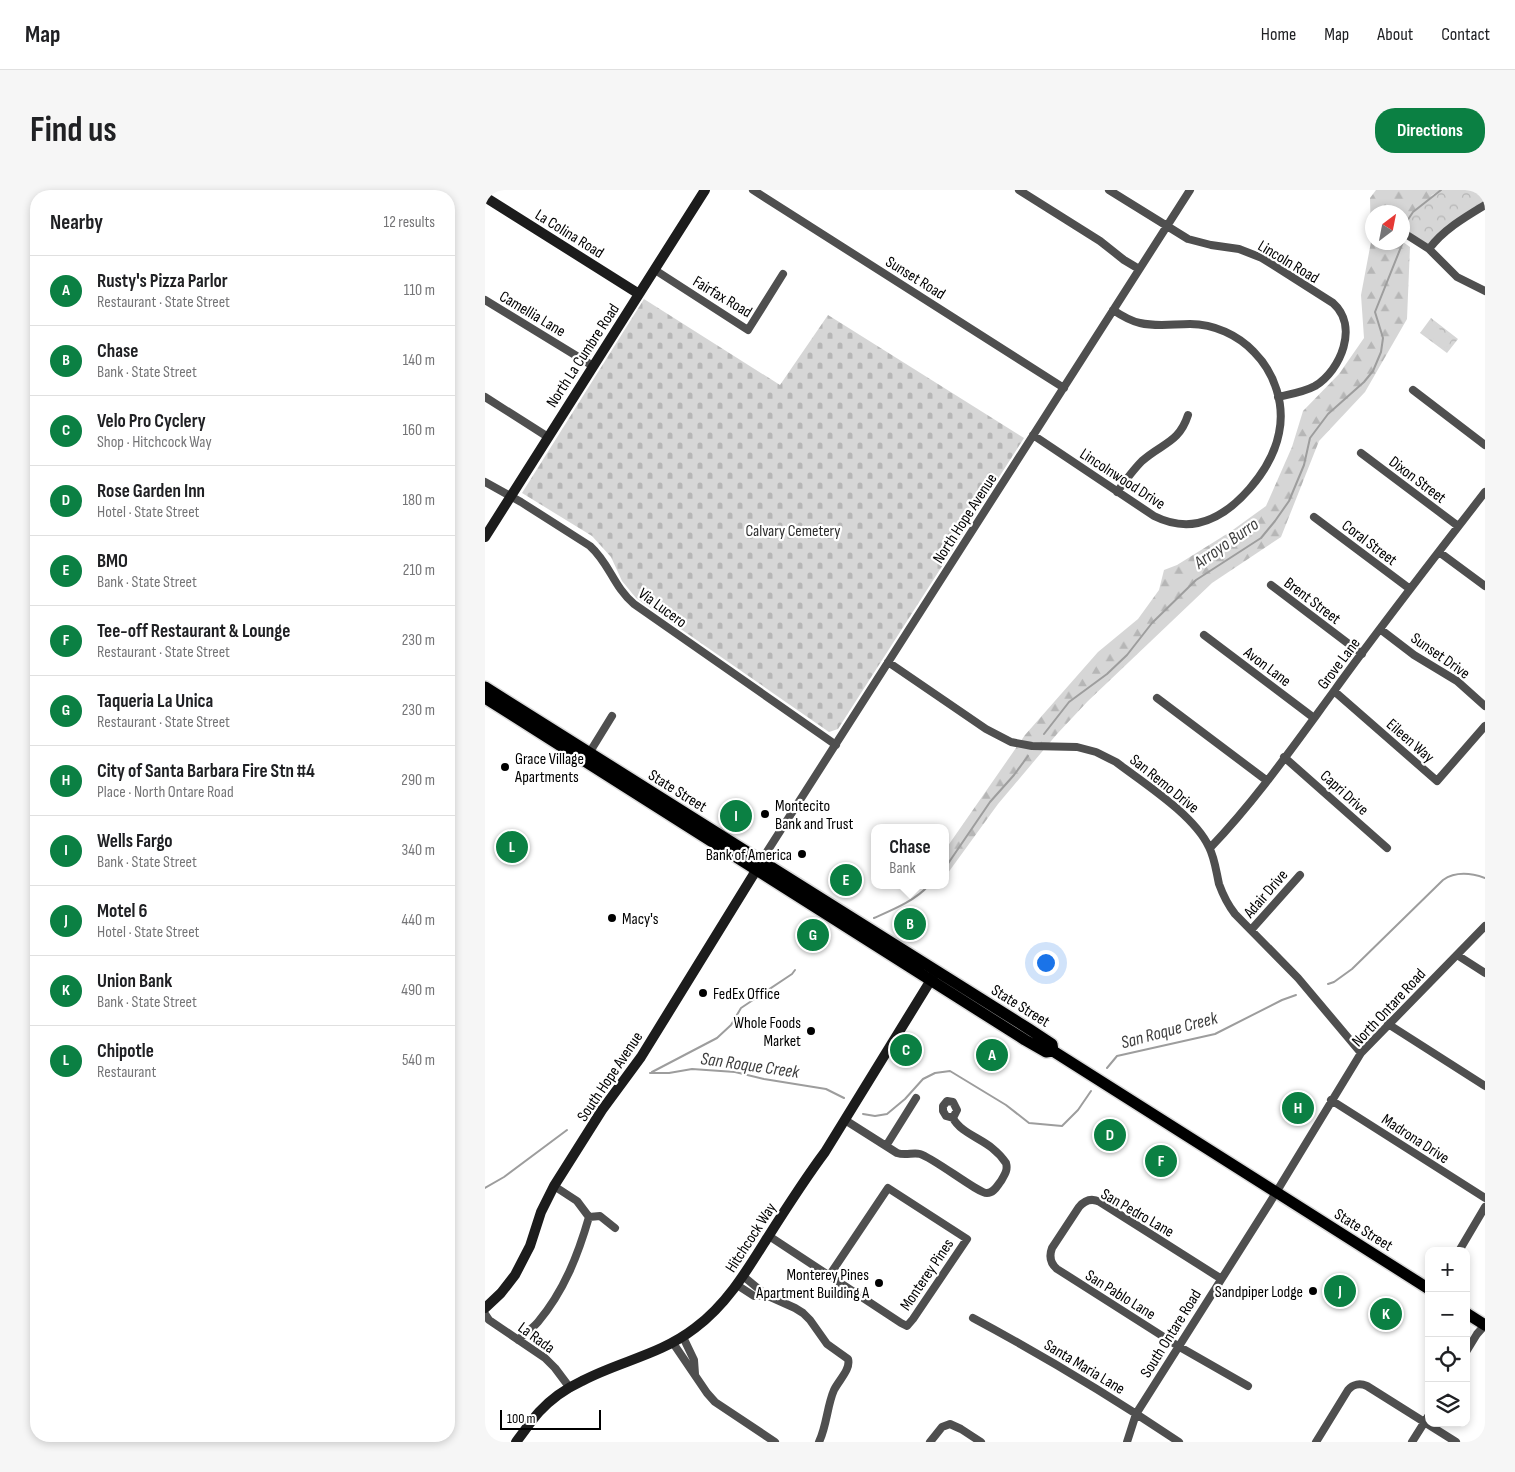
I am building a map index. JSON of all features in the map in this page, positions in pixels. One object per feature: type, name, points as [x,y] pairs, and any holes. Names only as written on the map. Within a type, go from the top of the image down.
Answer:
[{"type":"main road","name":"State Street","points":[[485,687],[586,757]]},
{"type":"main road","name":"State Street","points":[[485,698],[586,757],[934,976],[1052,1044],[1053,1051],[1425,1286]]},
{"type":"main road","points":[[1470,1316],[1485,1325]]},
{"type":"street","name":"North La Cumbre Road","points":[[485,537],[705,190]]},
{"type":"street","name":"Sunset Road","points":[[753,190],[1063,388]]},
{"type":"street","points":[[1019,190],[1100,241],[1139,269]]},
{"type":"street","name":"Lincoln Road","points":[[1109,190],[1197,242],[1239,249],[1262,258],[1333,303],[1340,311],[1345,323],[1345,335],[1342,352],[1334,368],[1323,380],[1309,389],[1278,397]]},
{"type":"street","name":"North Hope Avenue","points":[[759,866],[1190,190]]},
{"type":"street","name":"La Colina Road","points":[[485,197],[639,294]]},
{"type":"street","points":[[1429,250],[1452,227],[1485,205]]},
{"type":"street","points":[[1410,237],[1429,250],[1457,277],[1485,291]]},
{"type":"street","name":"Fairfax Road","points":[[655,270],[748,330],[783,274]]},
{"type":"street","name":"Camellia Lane","points":[[485,300],[593,366]]},
{"type":"street","name":"Lincolnwood Drive","points":[[1033,435],[1154,516],[1170,523],[1197,523],[1214,517],[1244,494],[1267,466],[1279,433],[1280,414],[1278,397],[1270,374],[1246,344],[1226,332],[1201,325],[1166,326],[1140,323],[1128,319],[1113,310]]},
{"type":"street","points":[[1413,390],[1485,445]]},
{"type":"street","points":[[485,397],[548,437]]},
{"type":"street","points":[[1117,492],[1143,460],[1173,440],[1180,433],[1189,415]]},
{"type":"street","name":"Dixon Street","points":[[1361,453],[1459,526]]},
{"type":"street","name":"Via Lucero","points":[[485,482],[511,496],[587,544],[597,552],[619,588],[634,604],[836,745]]},
{"type":"street","name":"Grove Lane","points":[[1210,848],[1229,828],[1315,718],[1334,690],[1485,492]]},
{"type":"street","name":"Coral Street","points":[[1314,517],[1410,589]]},
{"type":"street","points":[[1439,552],[1485,586]]},
{"type":"street","name":"Brent Street","points":[[1271,585],[1362,654]]},
{"type":"street","name":"Sunset Drive","points":[[1380,629],[1415,655],[1457,681],[1485,706]]},
{"type":"street","name":"Avon Lane","points":[[1204,635],[1315,718]]},
{"type":"street","name":"San Remo Drive","points":[[889,662],[986,729],[1011,742],[1032,746],[1077,747],[1105,756],[1116,762],[1188,818],[1199,830],[1210,848],[1223,894],[1235,914],[1298,978],[1361,1053]]},
{"type":"street","name":"Eileen Way","points":[[1334,690],[1437,781],[1485,726]]},
{"type":"street","points":[[1157,698],[1266,780]]},
{"type":"street","points":[[586,757],[612,716]]},
{"type":"street","name":"Capri Drive","points":[[1284,757],[1387,848]]},
{"type":"street","name":"South Hope Avenue","points":[[485,1308],[508,1284],[523,1260],[541,1212],[554,1186],[602,1110],[641,1057],[759,866]]},
{"type":"street","name":"Adair Drive","points":[[1251,930],[1300,875]]},
{"type":"street","name":"North Ontare Road","points":[[1276,1192],[1361,1053],[1485,926]]},
{"type":"street","points":[[1457,955],[1485,973]]},
{"type":"street","name":"Hitchcock Way","points":[[516,1442],[539,1412],[570,1388],[583,1380],[673,1343],[713,1312],[737,1285],[825,1152],[934,976]]},
{"type":"street","points":[[1388,1024],[1485,1086]]},
{"type":"street","points":[[886,1146],[916,1098]]},
{"type":"street","name":"Madrona Drive","points":[[1331,1100],[1485,1198]]},
{"type":"street","points":[[851,1112],[886,1146],[902,1155],[921,1154],[981,1192],[993,1191],[1007,1171],[1006,1163],[991,1147],[962,1128],[953,1118]]},
{"type":"street","points":[[554,1186],[577,1201],[589,1217]]},
{"type":"street","name":"Monterey Pines","points":[[888,1188],[967,1239],[907,1326],[829,1276],[888,1188]]},
{"type":"street","name":"South Ontare Road","points":[[1127,1442],[1136,1414],[1276,1192]]},
{"type":"street","name":"San Pedro Lane","points":[[1057,1269],[1050,1260],[1052,1248],[1079,1207],[1085,1201],[1093,1200],[1100,1202],[1220,1278]]},
{"type":"street","points":[[1461,1247],[1485,1207]]},
{"type":"street","points":[[589,1217],[600,1216],[615,1228]]},
{"type":"street","points":[[518,1340],[537,1323],[563,1285],[573,1265],[589,1217]]},
{"type":"street","points":[[769,1236],[829,1276]]},
{"type":"street","name":"San Pablo Lane","points":[[1057,1269],[1178,1346],[1248,1386]]},
{"type":"street","points":[[743,1276],[767,1295],[795,1308],[803,1314],[810,1320],[827,1344],[848,1359],[849,1366],[833,1392],[819,1442]]},
{"type":"street","points":[[737,1285],[754,1296],[767,1295]]},
{"type":"street","name":"La Rada","points":[[485,1314],[489,1320],[545,1358],[570,1388]]},
{"type":"street","name":"Santa Maria Lane","points":[[973,1318],[1049,1359],[1179,1442]]},
{"type":"street","points":[[1470,1345],[1485,1325]]},
{"type":"street","points":[[683,1336],[694,1360],[695,1376]]},
{"type":"street","points":[[673,1343],[715,1402],[775,1442]]},
{"type":"street","points":[[1316,1442],[1348,1390],[1357,1384],[1367,1386],[1425,1417]]},
{"type":"street","points":[[1412,1442],[1425,1421]]},
{"type":"street","points":[[930,1442],[942,1427],[950,1424],[961,1428],[981,1442]]},
{"type":"street","points":[[1438,1427],[1456,1442]]},
{"type":"green space","points":[[1376,190],[1441,190],[1432,195],[1410,231],[1410,205],[1370,205],[1370,198]]},
{"type":"green space","points":[[1441,190],[1485,190],[1485,205],[1464,218],[1429,249],[1410,237],[1410,216]]},
{"type":"green space","points":[[1369,250],[1410,250],[1407,319],[1365,392],[1319,441],[1281,537],[1212,583],[1088,701],[1057,734],[998,804],[949,871],[949,844],[1025,735],[1098,652],[1138,619],[1159,590],[1164,570],[1177,565],[1230,532],[1266,506],[1292,447],[1303,411],[1339,374],[1364,338],[1361,295]]},
{"type":"green space","name":"Calvary Cemetery","points":[[644,299],[780,385],[828,315],[1024,438],[838,729],[829,732],[636,598],[622,581],[611,557],[592,536],[522,493]]},
{"type":"green space","points":[[1431,318],[1458,339],[1447,353],[1420,333]]},
{"type":"green space","points":[[1434,325],[1452,339],[1446,348],[1427,334]]},
{"type":"waterway","name":"Arroyo Burro","points":[[1044,734],[1069,702],[1107,674],[1127,655],[1152,623],[1196,580],[1261,538],[1275,521],[1289,501],[1304,465],[1310,438],[1328,414],[1364,382],[1373,371],[1381,352],[1383,338],[1375,312],[1403,242],[1405,224],[1413,212],[1441,190]]},
{"type":"waterway","name":"Arroyo Burro","points":[[949,862],[990,802],[1028,756]]},
{"type":"waterway","name":"San Roque Creek","points":[[1328,984],[1352,969],[1443,880],[1458,874],[1485,878]]},
{"type":"waterway","name":"Arroyo Burro","points":[[874,918],[896,908],[925,889]]},
{"type":"waterway","name":"Arroyo Burro","points":[[652,1072],[717,1038],[731,1025],[741,1008],[792,974],[795,970]]},
{"type":"waterway","name":"San Roque Creek","points":[[1107,1068],[1117,1056],[1215,1034],[1282,1000],[1296,995]]},
{"type":"waterway","name":"San Roque Creek","points":[[650,1073],[669,1073],[692,1069],[735,1072],[764,1079],[826,1089],[844,1098]]},
{"type":"waterway","name":"San Roque Creek","points":[[863,1114],[875,1116],[887,1114],[905,1099],[923,1079],[935,1073],[950,1071],[1006,1105],[1029,1123],[1062,1126],[1078,1110],[1091,1091]]},
{"type":"waterway","name":"Arroyo Burro","points":[[485,1188],[504,1177],[567,1130]]},
{"type":"place","name":"Grace Village Apartments","points":[[505,767]]},
{"type":"place","name":"Montecito Bank and Trust","points":[[765,814]]},
{"type":"place","name":"Wells Fargo","points":[[736,816]]},
{"type":"place","name":"Chipotle","points":[[512,847]]},
{"type":"place","name":"Bank of America","points":[[802,854]]},
{"type":"place","name":"BMO","points":[[846,880]]},
{"type":"place","name":"Macy's","points":[[612,918]]},
{"type":"place","name":"Chase","points":[[910,924]]},
{"type":"place","name":"Taqueria La Unica","points":[[813,935]]},
{"type":"place","name":"FedEx Office","points":[[703,993]]},
{"type":"place","name":"Whole Foods Market","points":[[811,1031]]},
{"type":"place","name":"Velo Pro Cyclery","points":[[906,1050]]},
{"type":"place","name":"Rusty's Pizza Parlor","points":[[992,1055]]},
{"type":"place","name":"City of Santa Barbara Fire Stn #4","points":[[1298,1108]]},
{"type":"place","name":"Rose Garden Inn","points":[[1110,1135]]},
{"type":"place","name":"Tee-off Restaurant & Lounge","points":[[1161,1161]]},
{"type":"place","name":"Monterey Pines Apartment Building A","points":[[879,1283]]},
{"type":"place","name":"Sandpiper Lodge","points":[[1313,1291]]},
{"type":"place","name":"Motel 6","points":[[1340,1291]]},
{"type":"place","name":"Union Bank","points":[[1386,1314]]}]
